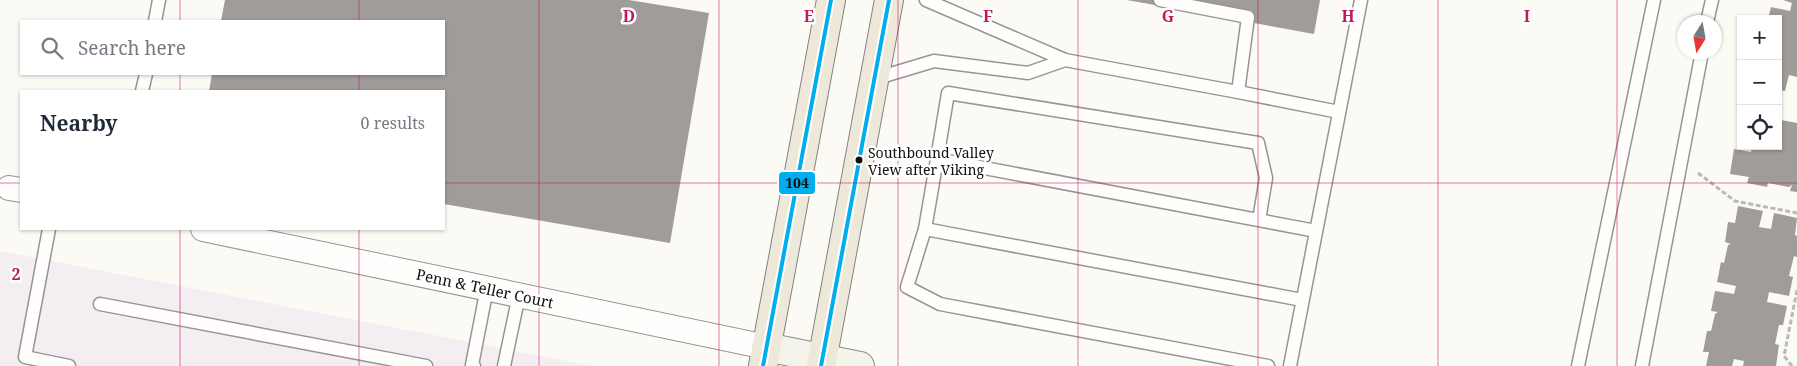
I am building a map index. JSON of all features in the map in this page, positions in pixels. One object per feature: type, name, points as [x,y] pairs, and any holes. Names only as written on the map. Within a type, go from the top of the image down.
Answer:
[{"type":"main road","points":[[765,356],[831,0]]},
{"type":"main road","points":[[821,362],[889,0]]},
{"type":"street","name":"Penn & Teller Court","points":[[208,230],[519,295],[765,356]]},
{"type":"street","points":[[765,356],[860,366]]},
{"type":"lane","points":[[155,20],[159,0]]},
{"type":"lane","points":[[926,0],[1065,60],[1339,112]]},
{"type":"lane","points":[[1160,0],[1248,17],[1238,92]]},
{"type":"lane","points":[[1290,366],[1361,0]]},
{"type":"lane","points":[[1578,366],[1654,0]]},
{"type":"lane","points":[[1709,15],[1712,0]]},
{"type":"lane","points":[[874,79],[934,61],[1028,73],[1065,60]]},
{"type":"lane","points":[[1642,366],[1700,60]]},
{"type":"lane","points":[[142,90],[146,75]]},
{"type":"lane","points":[[1259,220],[1266,178],[1258,143],[948,93],[925,229],[907,288],[940,304],[1268,366]]},
{"type":"lane","points":[[937,159],[1316,231]]},
{"type":"lane","points":[[925,229],[1302,300]]},
{"type":"lane","points":[[49,230],[25,357],[69,366]]},
{"type":"lane","points":[[474,366],[472,364],[486,288]]},
{"type":"lane","points":[[504,366],[519,295]]},
{"type":"lane","points":[[100,304],[426,366]]},
{"type":"lane","points":[[354,366],[357,353]]},
{"type":"path","points":[[1681,160],[1735,201],[1797,213]]},
{"type":"path","points":[[1792,366],[1784,356],[1797,290]]},
{"type":"shaded area","points":[[0,251],[592,366],[0,366]]},
{"type":"building","points":[[225,0],[629,0],[709,13],[670,243],[445,204],[445,90],[209,90],[212,75],[445,75],[445,20],[221,20]]},
{"type":"building","points":[[1127,0],[1320,0],[1314,34]]},
{"type":"building","points":[[1783,0],[1797,0],[1797,77],[1789,75],[1785,91],[1782,91],[1782,15],[1769,15],[1771,7],[1790,11],[1792,3]]},
{"type":"building","points":[[1782,120],[1797,123],[1797,192],[1790,191],[1792,185],[1789,187],[1768,183],[1767,187],[1747,183],[1749,177],[1730,174],[1734,149],[1751,152],[1751,150],[1782,150]]},
{"type":"building","points":[[1738,206],[1763,211],[1759,227],[1771,229],[1774,213],[1797,218],[1795,235],[1797,236],[1797,257],[1794,256],[1789,276],[1793,277],[1789,296],[1769,292],[1767,302],[1787,306],[1783,325],[1779,325],[1775,344],[1779,345],[1776,366],[1743,366],[1744,361],[1734,359],[1732,366],[1706,366],[1709,352],[1703,352],[1707,331],[1711,331],[1715,314],[1718,312],[1711,311],[1715,291],[1734,294],[1736,286],[1717,282],[1721,262],[1724,263],[1728,245],[1731,244],[1725,242],[1728,222],[1735,223]]},
{"type":"transit line","name":"104","points":[[763,366],[831,0]]},
{"type":"transit line","name":"104","points":[[821,366],[889,0]]},
{"type":"place","name":"Southbound Valley View after Viking","points":[[859,160]]}]
